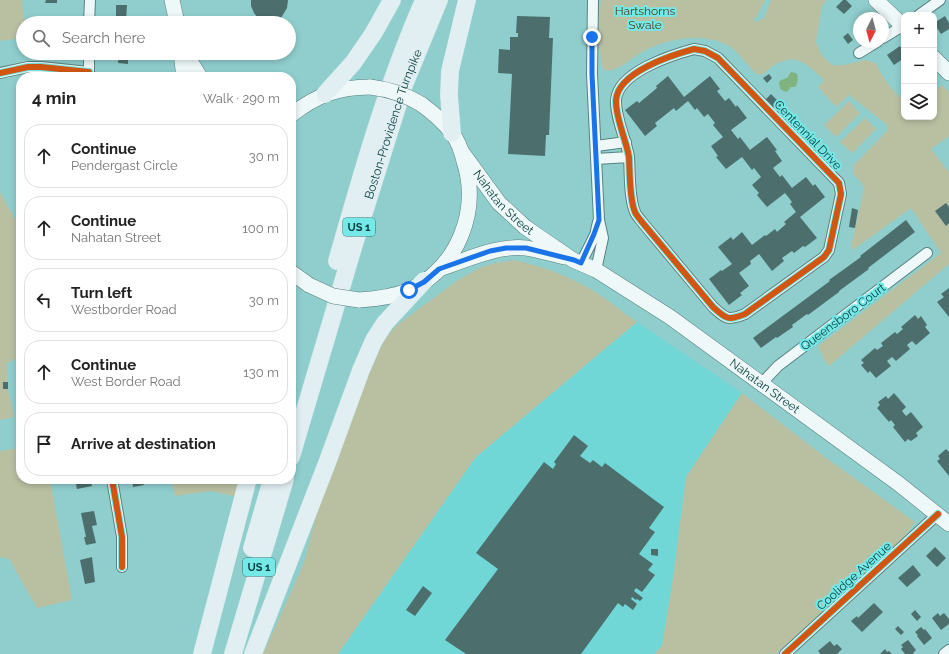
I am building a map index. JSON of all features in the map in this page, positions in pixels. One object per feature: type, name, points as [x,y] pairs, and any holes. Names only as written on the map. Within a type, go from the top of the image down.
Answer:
[{"type":"main road","points":[[172,0],[175,16]]},
{"type":"main road","points":[[325,94],[353,63],[373,34],[392,0]]},
{"type":"main road","name":"Boston-Providence Turnpike","points":[[296,399],[389,87],[424,0]]},
{"type":"main road","name":"Boston-Providence Turnpike","points":[[296,440],[335,308],[404,86],[439,0]]},
{"type":"main road","points":[[452,133],[449,95],[450,71],[467,0]]},
{"type":"main road","points":[[876,0],[901,23]]},
{"type":"main road","points":[[182,60],[183,72]]},
{"type":"main road","points":[[190,60],[197,72]]},
{"type":"main road","points":[[937,61],[949,73]]},
{"type":"main road","points":[[253,654],[327,463],[361,370],[374,340],[386,323],[424,282],[439,269],[451,254],[467,221],[470,192],[468,173],[461,151],[452,133],[432,112],[412,99],[381,88],[370,87],[341,89],[297,106]]},
{"type":"main road","name":"Nahatan Street","points":[[461,151],[489,190],[510,214],[525,227],[577,261],[596,270],[670,317],[899,484],[943,519]]},
{"type":"main road","name":"Nahatan Street","points":[[439,269],[490,251],[506,248],[526,248],[577,261]]},
{"type":"main road","points":[[296,276],[309,285],[333,296],[359,300],[378,299],[392,296],[409,290],[424,282]]},
{"type":"main road","points":[[202,654],[247,484]]},
{"type":"main road","name":"US 1","points":[[222,654],[271,484]]},
{"type":"main road","name":"US 1","points":[[233,654],[284,484]]},
{"type":"street","points":[[90,0],[90,16]]},
{"type":"street","points":[[593,0],[592,74],[599,220],[603,238],[596,270]]},
{"type":"street","points":[[923,12],[940,0]]},
{"type":"street","points":[[889,35],[901,28]]},
{"type":"street","points":[[859,53],[867,48]]},
{"type":"street","name":"Centennial Drive","points":[[694,49],[705,51],[718,58],[839,183],[841,194],[829,250],[824,257],[745,314],[735,318],[724,317],[713,307],[635,212],[632,200],[628,157],[626,142],[620,125],[616,99],[618,91],[625,81],[646,66],[676,54],[694,49]]},
{"type":"street","points":[[89,60],[89,72]]},
{"type":"street","points":[[0,73],[34,67],[68,72]]},
{"type":"street","points":[[596,146],[626,142]]},
{"type":"street","points":[[596,159],[628,157]]},
{"type":"street","points":[[577,261],[594,234],[599,220]]},
{"type":"street","name":"Queensboro Court","points":[[761,384],[778,366],[927,253]]},
{"type":"street","points":[[113,484],[122,537],[122,567]]},
{"type":"street","name":"Coolidge Avenue","points":[[785,654],[943,519]]},
{"type":"street","points":[[944,654],[949,650]]},
{"type":"shaded area","points":[[791,72],[797,74],[798,78],[796,86],[790,87],[786,92],[780,89],[779,82],[787,78]]},
{"type":"shaded area","points":[[637,322],[742,393],[686,477],[673,578],[662,645],[655,654],[340,654],[339,653],[475,458]]},
{"type":"green space","points":[[0,0],[22,0],[24,16],[16,16],[16,39],[0,41]]},
{"type":"green space","name":"Hartshorns Swale","points":[[601,0],[765,0],[756,18],[752,19],[756,22],[764,18],[771,0],[827,0],[822,6],[816,42],[821,54],[832,65],[845,65],[865,60],[876,63],[888,84],[901,98],[901,120],[937,120],[937,89],[942,85],[949,92],[949,136],[931,149],[949,172],[949,264],[829,366],[818,346],[941,253],[911,208],[853,250],[851,247],[864,188],[861,182],[853,174],[853,166],[887,131],[888,127],[849,95],[836,107],[818,87],[824,80],[806,64],[800,61],[788,60],[780,62],[771,67],[764,74],[758,75],[732,48],[712,39],[688,38],[653,46],[617,68],[606,71],[602,67],[600,50]]},
{"type":"green space","points":[[849,101],[860,113],[836,137],[824,125]]},
{"type":"green space","points":[[865,118],[876,129],[852,153],[840,142]]},
{"type":"green space","points":[[0,192],[16,221],[16,358],[7,363],[8,382],[3,382],[3,389],[8,389],[14,417],[0,420]]},
{"type":"green space","points":[[514,260],[546,269],[587,287],[602,296],[637,322],[475,458],[338,654],[263,654],[304,563],[321,497],[352,412],[384,340],[397,325],[458,280],[479,268],[495,263]]},
{"type":"green space","points":[[742,393],[825,457],[915,522],[905,536],[776,654],[655,654],[662,645],[673,578],[686,477]]},
{"type":"green space","points":[[16,449],[16,484],[51,484],[72,600],[37,608],[9,559],[0,557],[0,451]]},
{"type":"green space","points":[[172,484],[240,484],[238,497],[211,491],[175,496]]},
{"type":"building","points":[[46,0],[57,0],[57,3],[45,3]]},
{"type":"building","points":[[251,0],[288,0],[287,8],[282,16],[256,16],[251,6]]},
{"type":"building","points":[[843,0],[846,0],[852,6],[844,14],[836,7]]},
{"type":"building","points":[[116,5],[127,5],[126,16],[116,16]]},
{"type":"building","points":[[517,16],[550,17],[549,38],[553,38],[549,135],[546,135],[545,156],[508,154],[512,74],[498,73],[499,49],[510,50],[510,37],[518,37],[518,33],[516,33]]},
{"type":"building","points":[[945,16],[949,23],[949,29],[941,34],[937,28],[937,21]]},
{"type":"building","points":[[848,33],[853,40],[848,44],[843,37]]},
{"type":"building","points":[[900,46],[901,48],[901,60],[894,65],[887,55]]},
{"type":"building","points":[[118,60],[128,60],[128,64],[118,63]]},
{"type":"building","points":[[769,74],[772,78],[767,83],[763,78]]},
{"type":"building","points":[[668,76],[684,97],[710,76],[720,89],[717,91],[725,101],[729,98],[736,107],[737,105],[747,118],[731,130],[738,139],[740,137],[750,150],[767,137],[777,150],[775,151],[782,161],[773,168],[780,177],[782,175],[792,188],[806,177],[813,186],[815,184],[825,197],[800,217],[817,238],[805,247],[803,246],[794,253],[792,251],[782,258],[784,261],[772,271],[759,254],[750,261],[751,264],[739,273],[749,286],[740,293],[742,295],[729,305],[709,279],[732,264],[718,247],[731,237],[733,240],[742,232],[752,245],[775,229],[777,232],[786,224],[784,222],[796,212],[790,204],[792,202],[785,193],[767,207],[757,195],[759,193],[752,185],[761,177],[754,168],[752,170],[742,157],[726,169],[716,157],[718,156],[711,146],[723,137],[713,125],[715,123],[708,114],[704,117],[697,108],[695,110],[688,101],[676,111],[674,108],[655,123],[657,126],[645,136],[625,110],[637,101],[639,103],[657,88],[656,86]]},
{"type":"building","points":[[771,94],[783,106],[776,113],[764,101]]},
{"type":"building","points":[[946,203],[949,207],[949,223],[946,226],[935,211]]},
{"type":"building","points":[[852,208],[858,210],[855,228],[849,227]]},
{"type":"building","points":[[906,220],[915,232],[839,292],[792,325],[793,327],[761,348],[753,338],[830,281],[829,280],[861,257],[860,256]]},
{"type":"building","points":[[949,288],[949,317],[937,302],[944,297],[941,294]]},
{"type":"building","points":[[915,315],[918,319],[921,316],[927,325],[925,327],[930,333],[916,345],[912,341],[907,345],[910,349],[896,361],[892,357],[887,361],[891,366],[876,378],[870,371],[868,373],[861,365],[864,363],[861,360],[875,348],[877,350],[883,346],[881,343],[895,332],[897,334],[903,329],[901,327]]},
{"type":"building","points":[[3,382],[8,382],[8,389],[3,389]]},
{"type":"building","points":[[894,393],[906,407],[902,411],[906,416],[911,412],[923,427],[916,433],[918,436],[911,441],[908,439],[905,442],[893,427],[895,425],[891,420],[889,422],[877,408],[880,405],[878,402],[886,396],[888,399]]},
{"type":"building","points":[[574,435],[588,446],[580,456],[590,463],[593,460],[602,467],[605,463],[664,507],[649,528],[655,532],[639,554],[653,564],[648,570],[655,575],[642,592],[636,588],[634,591],[643,598],[640,601],[632,597],[631,599],[637,604],[633,610],[625,604],[623,607],[618,603],[581,654],[466,654],[445,640],[498,569],[476,553],[544,462],[553,469],[556,464],[554,462]]},
{"type":"building","points":[[946,449],[949,452],[949,476],[937,461],[940,459],[938,456]]},
{"type":"building","points":[[76,484],[92,484],[92,486],[77,489]]},
{"type":"building","points":[[133,484],[144,485],[133,487]]},
{"type":"building","points":[[94,511],[97,525],[92,526],[96,543],[86,545],[84,537],[86,537],[81,513]]},
{"type":"building","points":[[935,547],[946,558],[937,567],[926,556]]},
{"type":"building","points":[[651,549],[658,549],[658,556],[651,555]]},
{"type":"building","points":[[92,557],[95,582],[85,584],[80,560]]},
{"type":"building","points":[[913,565],[921,575],[907,587],[898,578]]},
{"type":"building","points":[[423,586],[432,593],[415,616],[406,610]]},
{"type":"building","points":[[874,603],[883,612],[862,632],[851,621],[857,616],[858,618]]},
{"type":"building","points":[[915,610],[921,617],[917,621],[911,614]]},
{"type":"building","points":[[938,613],[940,616],[944,613],[949,619],[949,624],[941,630],[932,618]]},
{"type":"building","points":[[898,626],[904,632],[901,635],[895,629]]},
{"type":"building","points":[[921,627],[924,630],[925,629],[932,638],[924,645],[915,632]]},
{"type":"building","points":[[908,640],[916,650],[913,653],[914,654],[905,654],[901,649],[903,647],[901,645]]},
{"type":"building","points":[[830,641],[834,646],[837,644],[842,649],[837,654],[819,654],[820,653],[818,651]]},
{"type":"building","points":[[885,649],[887,652],[889,651],[892,654],[880,654]]},
{"type":"cycle path","points":[[694,49],[705,51],[718,58],[839,183],[841,194],[829,250],[824,257],[745,314],[735,318],[728,318],[713,307],[636,213],[633,206],[631,192],[628,150],[617,114],[616,100],[619,90],[626,81],[636,73],[660,60],[694,49]]},
{"type":"cycle path","points":[[0,73],[28,67],[89,72]]},
{"type":"cycle path","points":[[113,484],[122,537],[122,567]]},
{"type":"cycle path","points":[[785,654],[938,514]]},
{"type":"route","points":[[409,290],[424,282],[439,269],[490,251],[506,248],[526,248],[581,263],[599,220],[592,74],[592,37]]}]
